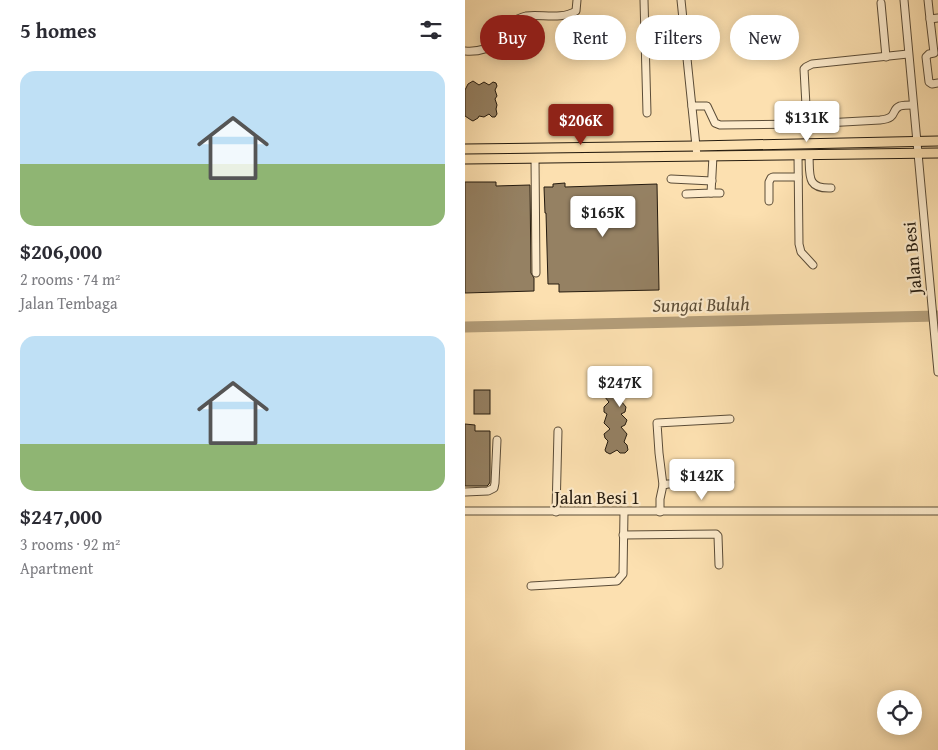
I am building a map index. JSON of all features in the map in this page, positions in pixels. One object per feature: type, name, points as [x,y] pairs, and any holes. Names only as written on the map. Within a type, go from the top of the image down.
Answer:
[{"type":"main road","points":[[465,149],[938,141]]},
{"type":"main road","points":[[465,159],[938,152]]},
{"type":"street","points":[[465,51],[486,49],[496,43],[505,27],[512,21],[525,16],[571,14],[576,11],[577,0]]},
{"type":"street","points":[[644,0],[647,112]]},
{"type":"street","points":[[681,0],[697,156]]},
{"type":"street","name":"Jalan Besi","points":[[904,0],[938,372]]},
{"type":"street","points":[[928,0],[934,19],[936,53],[929,54],[926,57],[929,80],[932,84],[938,84]]},
{"type":"street","points":[[881,3],[886,57]]},
{"type":"street","points":[[807,124],[804,69],[806,67],[812,64],[908,54]]},
{"type":"street","points":[[692,106],[707,106],[715,123],[720,125],[807,124],[888,119],[892,117],[900,106],[913,105]]},
{"type":"street","points":[[798,155],[799,244],[801,252],[813,265]]},
{"type":"street","points":[[809,155],[813,184],[821,188],[831,188]]},
{"type":"street","points":[[711,193],[713,156]]},
{"type":"street","points":[[535,158],[536,273]]},
{"type":"street","points":[[769,201],[769,182],[771,178],[798,177]]},
{"type":"street","points":[[671,179],[712,182]]},
{"type":"street","points":[[686,194],[720,193]]},
{"type":"street","points":[[660,512],[660,498],[663,485],[657,422],[730,419]]},
{"type":"street","points":[[556,512],[558,431]]},
{"type":"street","points":[[465,492],[488,491],[493,488],[495,483],[497,440]]},
{"type":"street","points":[[663,485],[730,482]]},
{"type":"street","name":"Jalan Besi 1","points":[[465,511],[938,511]]},
{"type":"street","points":[[531,586],[617,581],[621,578],[623,574],[623,512]]},
{"type":"street","points":[[623,535],[716,534],[718,536],[719,565]]},
{"type":"building","points":[[473,81],[479,85],[484,82],[489,85],[493,82],[496,83],[495,90],[497,96],[495,99],[497,114],[495,117],[489,114],[484,117],[479,116],[473,121],[465,116],[465,90],[468,84]]},
{"type":"building","points":[[465,182],[496,182],[496,186],[530,185],[531,273],[534,278],[534,291],[465,293]]},
{"type":"building","points":[[565,183],[565,187],[657,184],[659,290],[559,292],[559,284],[548,284],[544,187],[553,187],[553,184]]},
{"type":"building","points":[[608,376],[614,380],[621,376],[626,379],[633,376],[639,379],[646,376],[651,380],[648,387],[651,393],[648,396],[642,393],[636,396],[629,391],[621,401],[626,407],[625,412],[621,414],[627,420],[625,425],[621,427],[627,434],[624,442],[628,450],[625,453],[620,453],[617,450],[610,454],[605,450],[608,441],[604,434],[610,429],[604,423],[607,414],[604,412],[604,407],[609,402],[604,396],[607,387],[603,380]]},
{"type":"building","points":[[474,390],[490,390],[490,414],[474,414]]},
{"type":"building","points":[[465,424],[475,425],[475,431],[490,431],[490,482],[487,486],[465,486]]},
{"type":"waterway","name":"Sungai Buluh","points":[[465,327],[938,316]]}]
